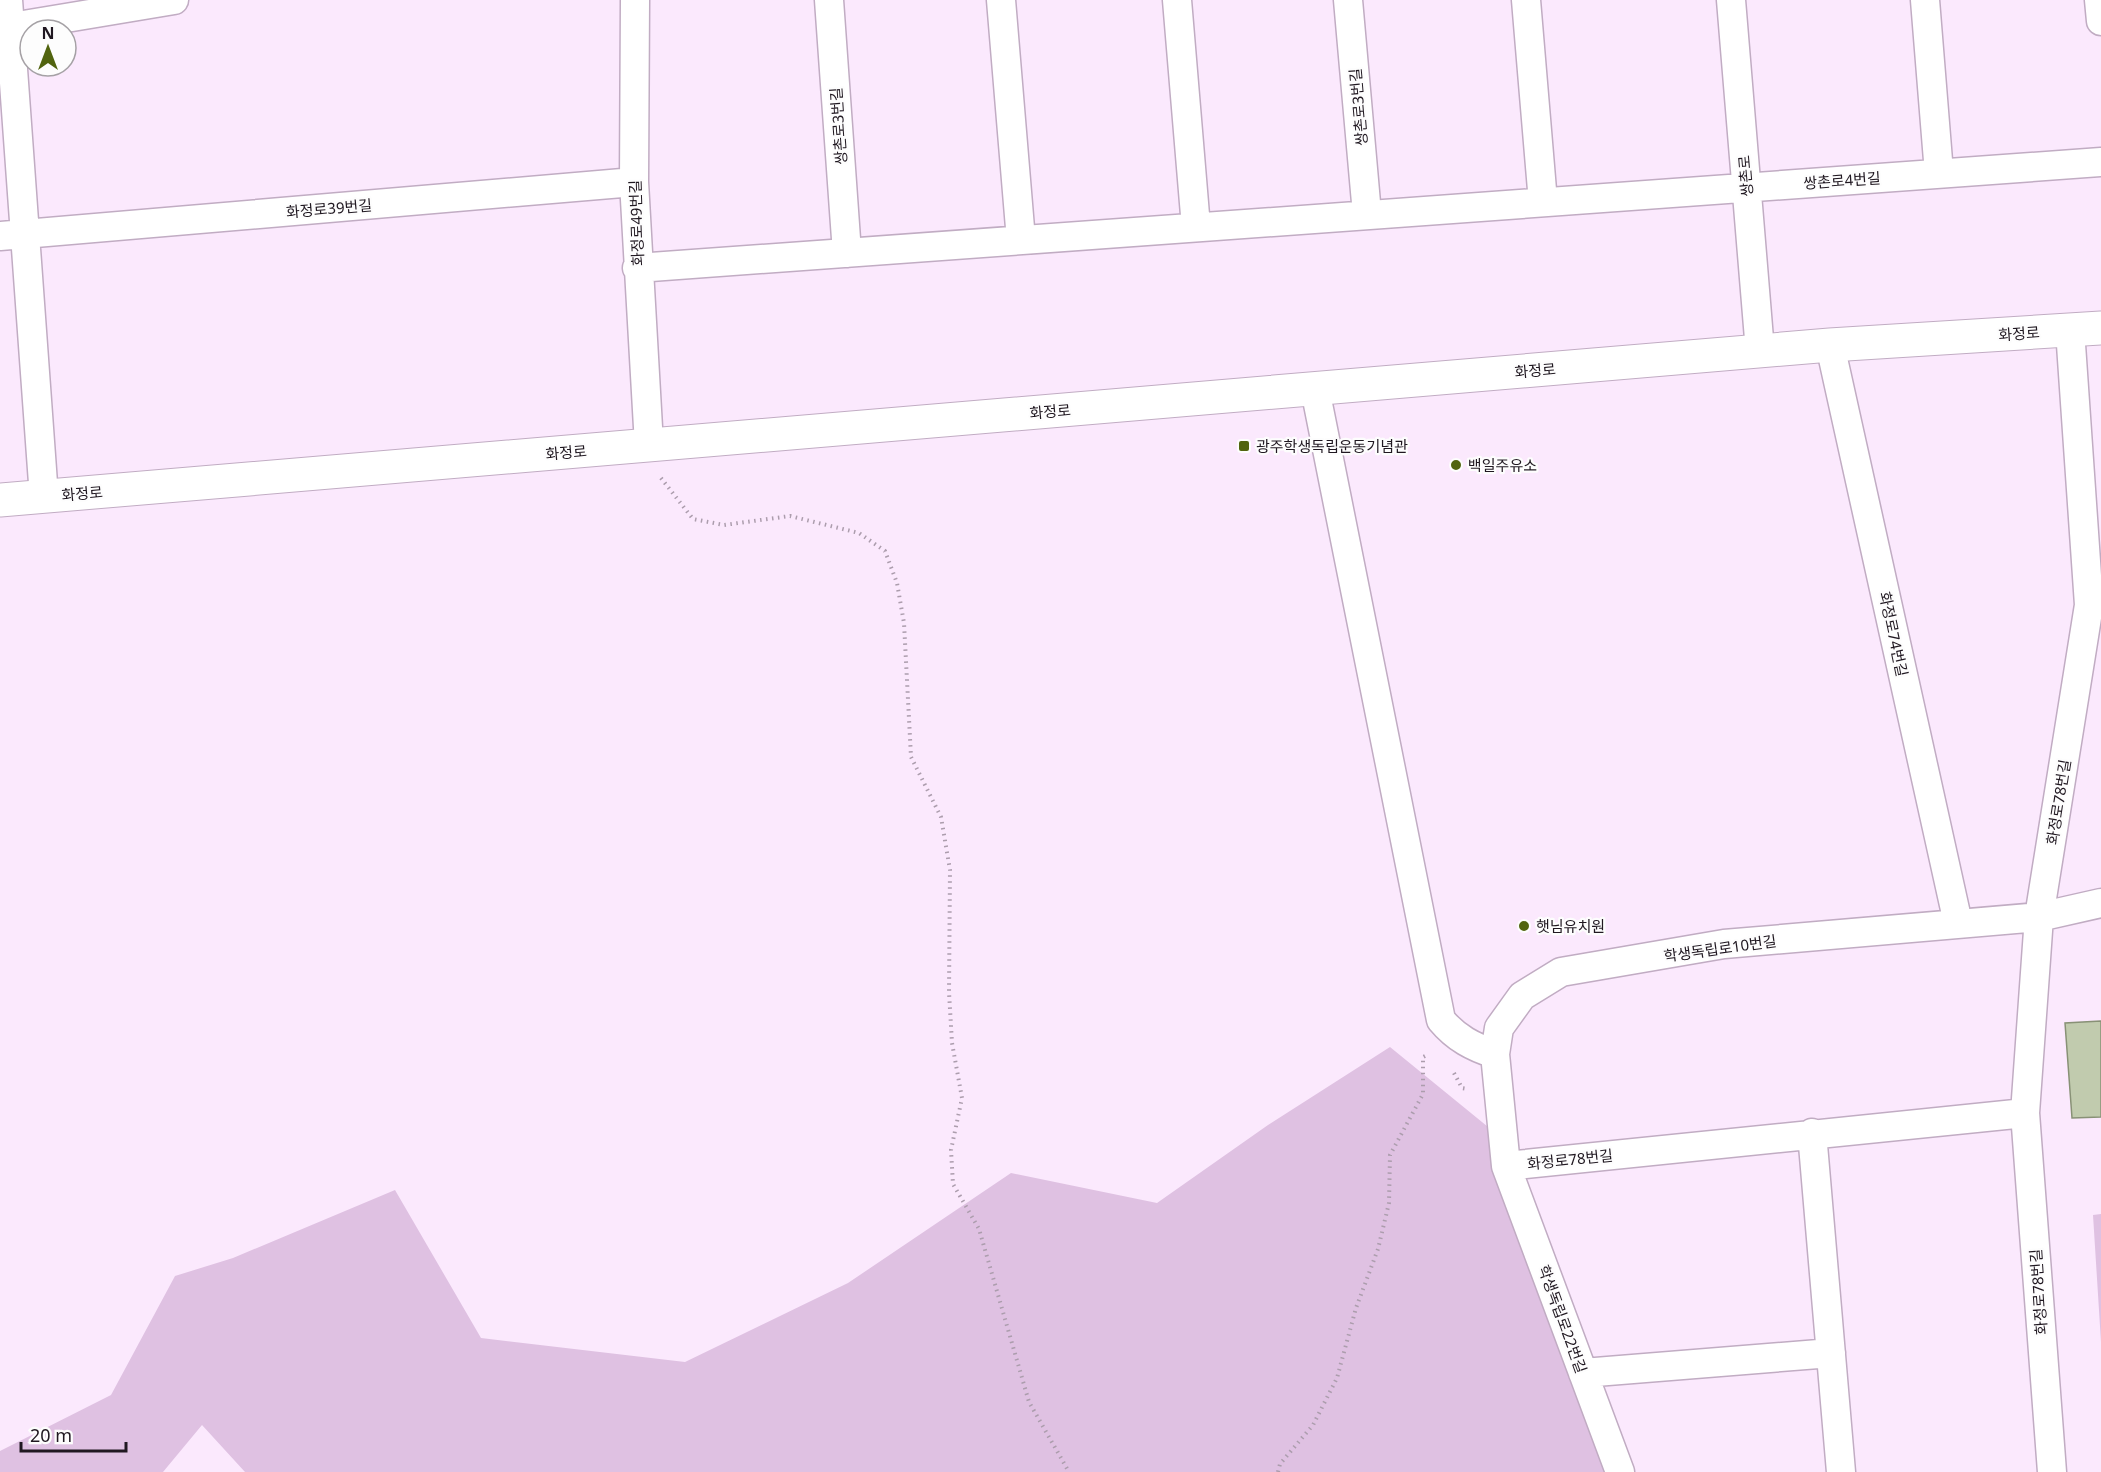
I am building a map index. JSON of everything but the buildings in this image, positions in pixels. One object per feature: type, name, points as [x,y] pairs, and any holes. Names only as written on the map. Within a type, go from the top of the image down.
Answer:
[{"type":"street","points":[[44,497],[12,235],[6,19],[174,0]]},
{"type":"street","name":"화정로49번길","points":[[634,0],[634,182],[637,268],[649,445]]},
{"type":"street","name":"쌍촌로3번길","points":[[829,0],[848,253]]},
{"type":"street","points":[[1001,0],[1021,240]]},
{"type":"street","points":[[1177,0],[1196,227]]},
{"type":"street","name":"쌍촌로3번길","points":[[1348,0],[1367,214]]},
{"type":"street","points":[[1526,0],[1543,202]]},
{"type":"street","name":"쌍촌로","points":[[1731,0],[1760,351]]},
{"type":"street","points":[[1926,0],[1939,173]]},
{"type":"street","points":[[2099,0],[2101,21]]},
{"type":"street","name":"쌍촌로4번길","points":[[1745,186],[2101,162]]},
{"type":"street","name":"화정로39번길","points":[[12,235],[634,182]]},
{"type":"street","points":[[637,268],[1745,186]]},
{"type":"street","name":"화정로","points":[[0,500],[1830,345],[2086,329]]},
{"type":"street","name":"화정로78번길","points":[[2052,1472],[2025,1113],[2039,917],[2089,605],[2092,490],[2086,329]]},
{"type":"street","name":"화정로74번길","points":[[1830,345],[1958,923]]},
{"type":"street","points":[[1315,389],[1442,1020],[1451,1032],[1475,1048],[1495,1054]]},
{"type":"street","name":"학생독립로10번길","points":[[1506,1166],[1495,1054],[1499,1028],[1522,996],[1561,972],[1724,945],[2039,917],[2101,903]]},
{"type":"street","name":"화정로78번길","points":[[1506,1166],[2025,1113]]},
{"type":"street","points":[[1812,1133],[1841,1472]]},
{"type":"street","name":"학생독립로22번길","points":[[1506,1166],[1620,1472]]},
{"type":"street","points":[[1583,1373],[1831,1353]]},
{"type":"path","points":[[649,445],[661,479],[693,519],[724,525],[790,516],[859,533],[885,551],[897,583],[904,623],[911,757],[940,817],[950,870],[949,992],[952,1043],[962,1098],[951,1150],[953,1184],[979,1229],[1029,1402],[1069,1472]]},
{"type":"path","points":[[1278,1472],[1280,1464],[1313,1425],[1337,1378],[1356,1308],[1378,1249],[1389,1203],[1390,1155],[1423,1094],[1423,1057],[1433,1053]]},
{"type":"path","points":[[1452,1069],[1462,1088],[1498,1095]]},
{"type":"shaded area","points":[[1390,1047],[1493,1131],[1620,1472],[245,1472],[202,1425],[163,1472],[0,1472],[0,1451],[111,1395],[175,1276],[233,1258],[395,1190],[481,1338],[685,1362],[848,1283],[1011,1173],[1157,1203],[1268,1125]]},
{"type":"shaded area","points":[[2101,1214],[2101,1342],[2093,1215]]},
{"type":"place","name":"광주학생독립운동기념관","points":[[1244,446]]},
{"type":"place","name":"백일주유소","points":[[1456,465]]},
{"type":"place","name":"햇님유치원","points":[[1524,926]]}]
